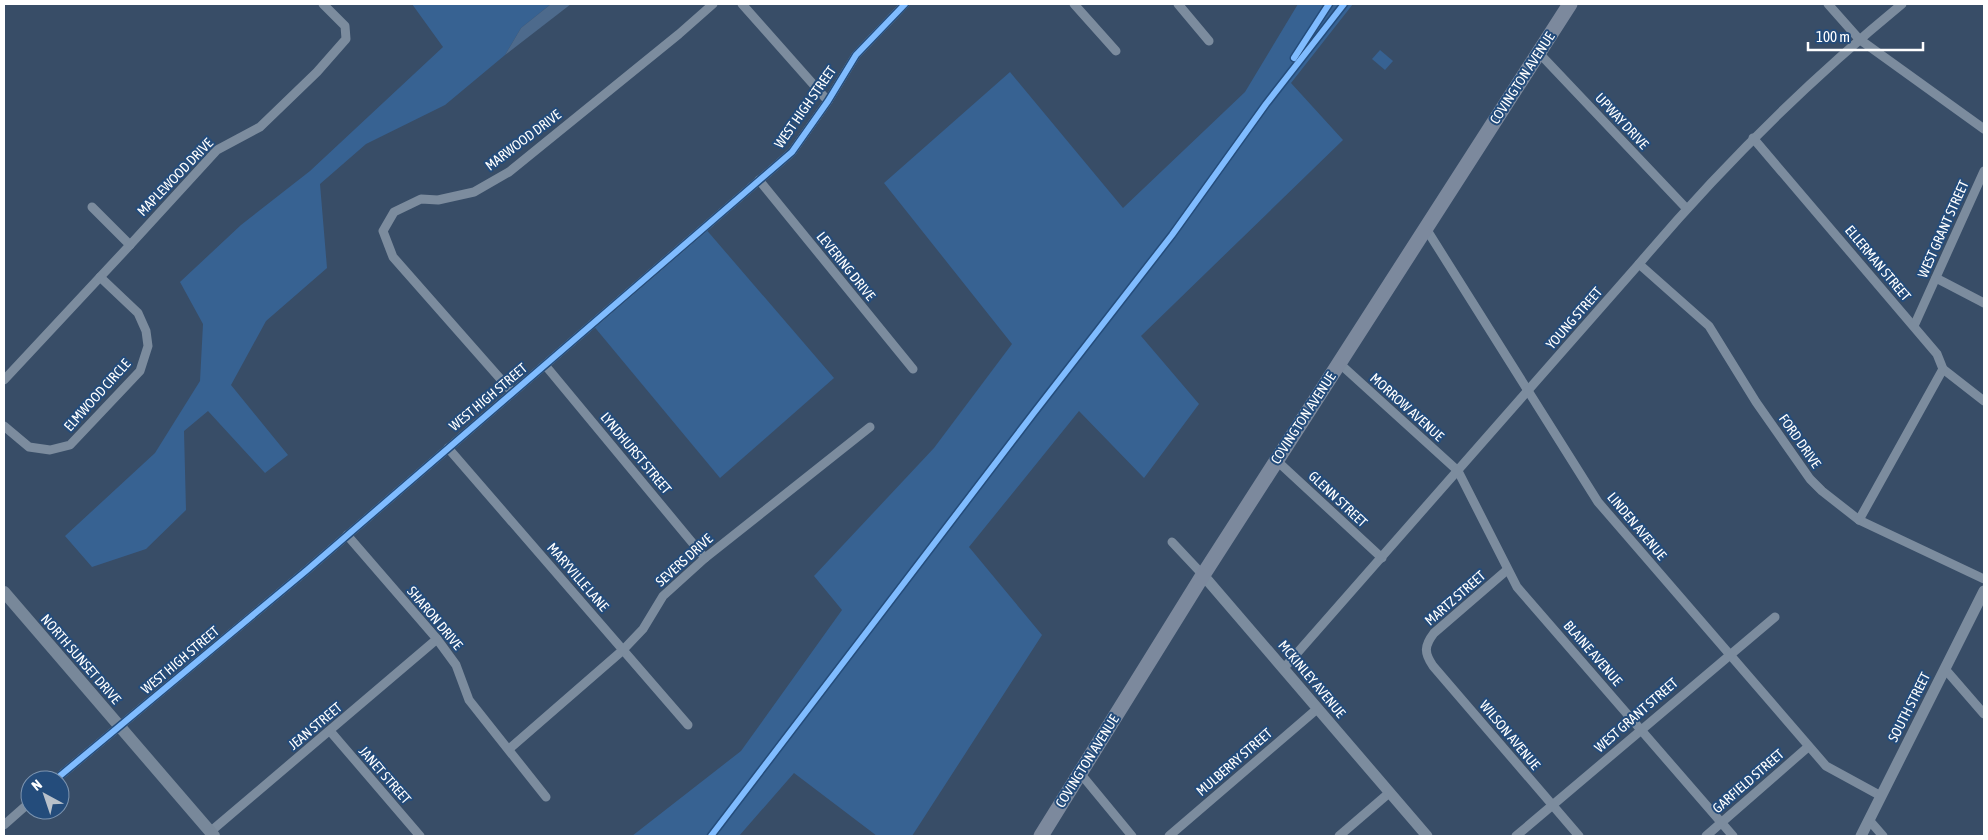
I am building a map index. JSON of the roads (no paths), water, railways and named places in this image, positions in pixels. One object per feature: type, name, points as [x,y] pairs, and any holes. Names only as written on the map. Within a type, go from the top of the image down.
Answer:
[{"type":"main road","name":"COVINGTON AVENUE","points":[[1042,836],[1202,575],[1570,4]]},
{"type":"main road","name":"NORTH SUNSET DRIVE","points":[[4,592],[212,834]]},
{"type":"street","name":"MAPLEWOOD DRIVE","points":[[4,380],[216,150],[260,127],[317,72],[346,39],[345,26],[323,4]]},
{"type":"street","name":"MARWOOD DRIVE","points":[[512,392],[393,257],[383,231],[394,212],[421,199],[438,200],[474,192],[509,172],[680,34],[714,4]]},
{"type":"street","points":[[742,4],[828,101]]},
{"type":"street","name":"WEST HIGH STREET","points":[[67,770],[347,535],[792,152],[828,101],[856,55],[905,4]]},
{"type":"street","points":[[1075,4],[1116,51]]},
{"type":"street","points":[[1178,4],[1209,41]]},
{"type":"street","points":[[1828,4],[1859,39],[1984,129]]},
{"type":"street","name":"YOUNG STREET","points":[[1284,668],[1640,264],[1686,208],[1753,138],[1859,39],[1902,4]]},
{"type":"street","name":"UPWAY DRIVE","points":[[1539,53],[1686,208]]},
{"type":"street","name":"ELLERMAN STREET","points":[[1753,138],[1937,354],[1942,369],[1984,401]]},
{"type":"street","name":"WEST GRANT STREET","points":[[1914,326],[1984,171]]},
{"type":"street","name":"LEVERING DRIVE","points":[[758,180],[913,369]]},
{"type":"street","points":[[92,206],[130,245]]},
{"type":"street","name":"LINDEN AVENUE","points":[[1425,227],[1498,341],[1527,392],[1598,502],[1826,766],[1881,796]]},
{"type":"street","name":"FORD DRIVE","points":[[1640,264],[1709,326],[1756,402],[1810,479],[1822,491],[1859,520],[1984,579]]},
{"type":"street","name":"ELMWOOD CIRCLE","points":[[4,426],[29,447],[50,450],[70,445],[140,371],[148,346],[146,331],[138,313],[100,277]]},
{"type":"street","points":[[1936,278],[1984,303]]},
{"type":"street","name":"MORROW AVENUE","points":[[1339,363],[1458,471]]},
{"type":"street","name":"LYNDHURST STREET","points":[[545,365],[705,558]]},
{"type":"street","points":[[1859,520],[1942,369]]},
{"type":"street","name":"SEVERS DRIVE","points":[[509,749],[623,650],[643,629],[663,596],[705,558],[870,427]]},
{"type":"street","name":"MARYVILLE LANE","points":[[448,448],[688,725]]},
{"type":"street","name":"GLENN STREET","points":[[1276,460],[1382,558]]},
{"type":"street","name":"BLAINE AVENUE","points":[[1458,471],[1517,588],[1733,836]]},
{"type":"street","name":"SHARON DRIVE","points":[[347,535],[437,639],[456,665],[469,700],[546,797]]},
{"type":"street","name":"MCKINLEY AVENUE","points":[[1172,542],[1284,668],[1427,836]]},
{"type":"street","name":"MARTZ STREET","points":[[1425,649],[1434,633],[1507,570]]},
{"type":"street","name":"SOUTH STREET","points":[[1861,836],[1984,590]]},
{"type":"street","name":"WEST GRANT STREET","points":[[1516,836],[1775,617]]},
{"type":"street","name":"JEAN STREET","points":[[212,834],[437,639]]},
{"type":"street","name":"WILSON AVENUE","points":[[1425,649],[1433,666],[1579,836]]},
{"type":"street","points":[[1945,669],[1984,714]]},
{"type":"street","name":"MULBERRY STREET","points":[[1169,836],[1317,709]]},
{"type":"street","name":"JANET STREET","points":[[330,731],[420,836]]},
{"type":"street","name":"GARFIELD STREET","points":[[1706,836],[1808,747]]},
{"type":"street","points":[[1080,773],[1132,836]]},
{"type":"street","points":[[1339,836],[1389,793]]},
{"type":"street","points":[[4,826],[20,811]]},
{"type":"street","points":[[1869,820],[1883,836]]}]
